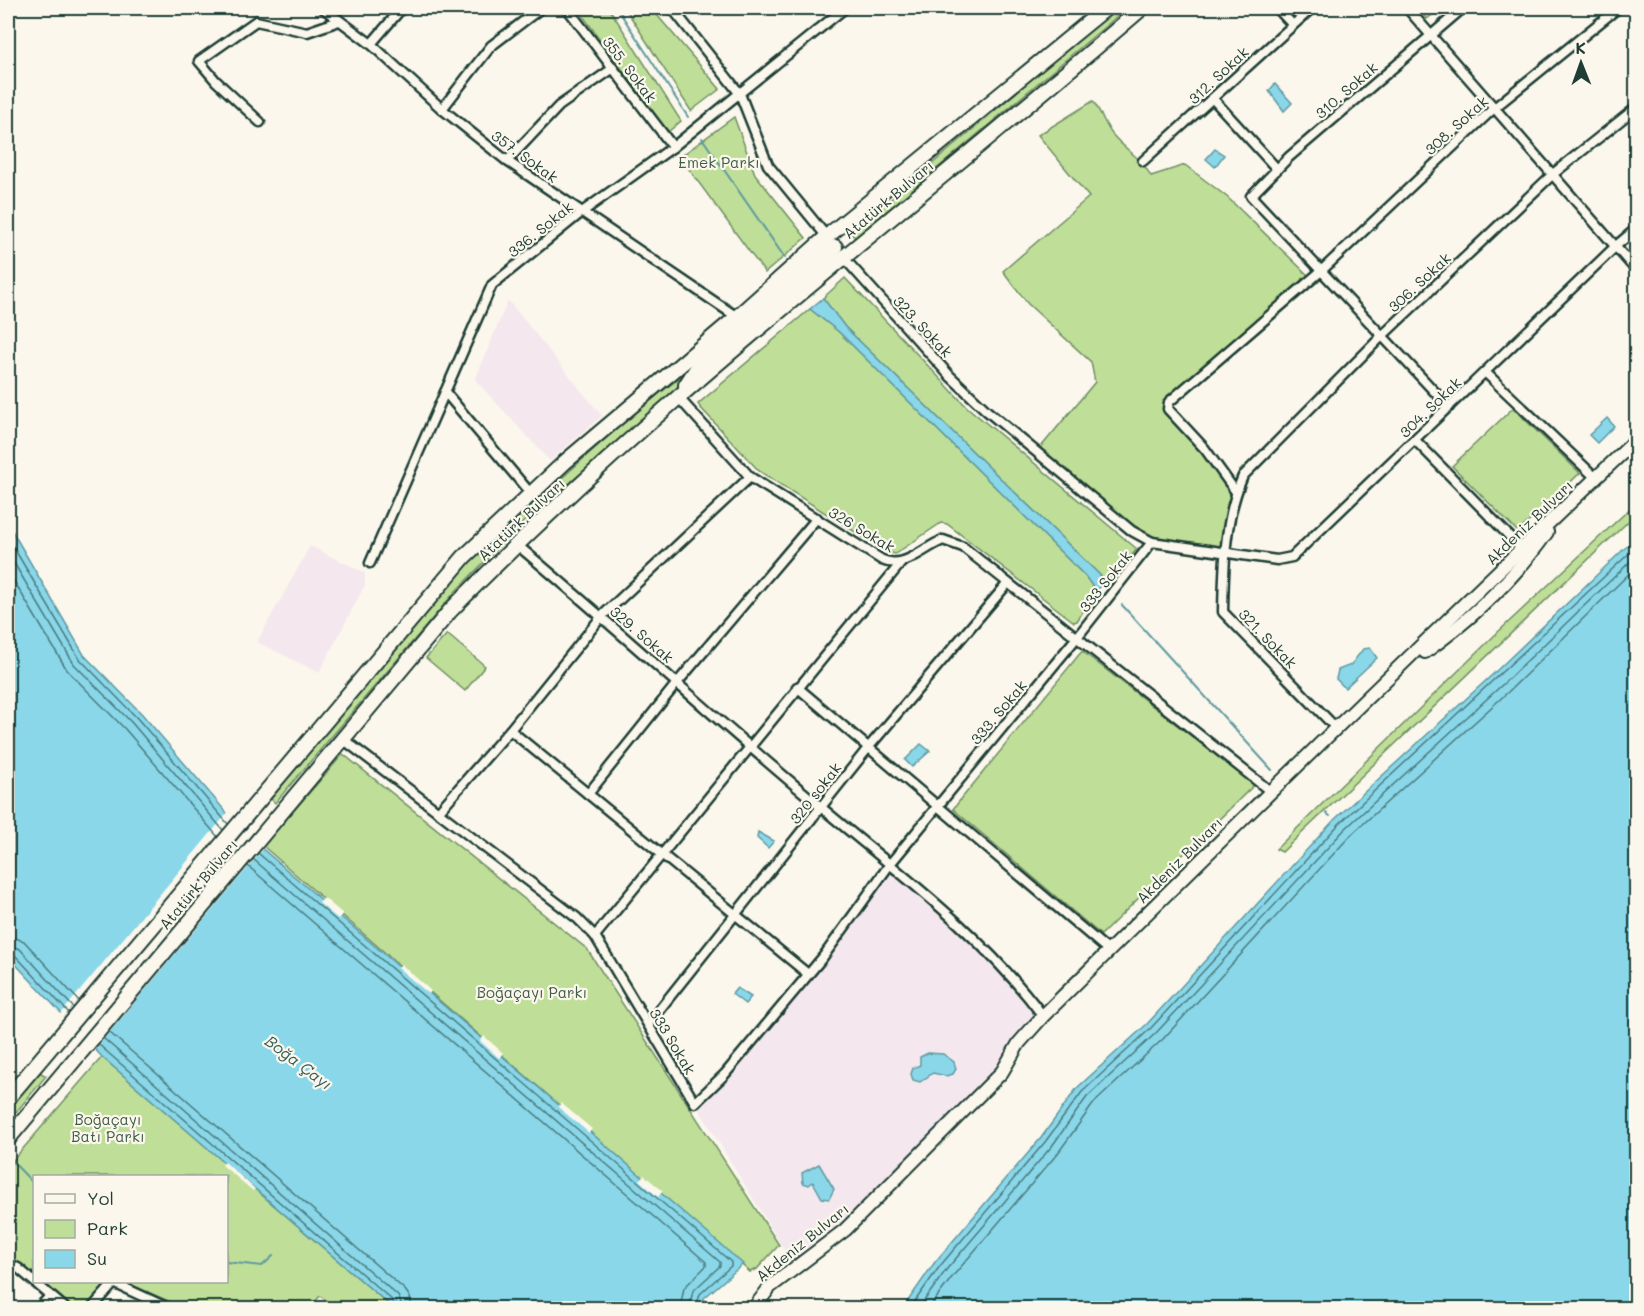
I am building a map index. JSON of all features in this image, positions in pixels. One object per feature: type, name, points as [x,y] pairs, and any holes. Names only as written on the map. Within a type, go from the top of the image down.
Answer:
[{"type":"main road","name":"Atatürk Bulvarı","points":[[8,1139],[450,611],[516,544],[678,397],[1142,8]]},
{"type":"main road","name":"Atatürk Bulvarı","points":[[11,1094],[464,557],[531,494],[1100,9]]},
{"type":"main road","points":[[678,397],[699,365],[830,240],[846,256]]},
{"type":"main road","name":"Akdeniz Bulvarı","points":[[754,1308],[770,1287],[845,1230],[1002,1072],[1018,1042],[1108,951],[1335,727],[1384,681],[1440,636],[1521,556],[1563,509],[1636,440]]},
{"type":"street","name":"357. Sokak","points":[[323,8],[371,44],[442,109],[507,161],[737,317]]},
{"type":"street","points":[[371,44],[402,8]]},
{"type":"street","points":[[442,109],[491,46],[541,8]]},
{"type":"street","name":"355. Sokak","points":[[567,8],[673,147]]},
{"type":"street","points":[[685,8],[674,11],[740,94],[761,154],[796,201],[830,240]]},
{"type":"street","name":"336. Sokak","points":[[370,563],[492,285],[582,212],[673,147],[845,8]]},
{"type":"street","points":[[1277,8],[1292,24]]},
{"type":"street","name":"312. Sokak","points":[[1143,161],[1312,8]]},
{"type":"street","points":[[1407,8],[1493,109],[1617,245],[1636,270]]},
{"type":"street","name":"310. Sokak","points":[[1320,272],[1251,196],[1277,169],[1463,8]]},
{"type":"street","name":"308. Sokak","points":[[1236,492],[1205,449],[1167,409],[1169,402],[1320,272],[1493,109],[1618,8]]},
{"type":"street","points":[[260,122],[216,81],[199,61],[256,21],[307,32],[339,21]]},
{"type":"street","points":[[507,161],[559,106],[612,69]]},
{"type":"street","points":[[1214,99],[1277,169]]},
{"type":"street","name":"306. Sokak","points":[[1236,492],[1243,476],[1382,336],[1553,174],[1636,108]]},
{"type":"street","name":"304. Sokak","points":[[1152,542],[1277,560],[1292,557],[1636,229]]},
{"type":"street","name":"323. Sokak","points":[[846,256],[876,296],[950,376],[987,411],[1132,531],[1152,542]]},
{"type":"street","points":[[1320,272],[1449,407]]},
{"type":"street","points":[[1486,373],[1596,478]]},
{"type":"street","points":[[445,392],[531,494]]},
{"type":"street","name":"326 Sokak","points":[[678,397],[750,477],[882,560],[891,564],[901,563],[926,547],[943,540],[963,547],[1078,636],[1270,791]]},
{"type":"street","points":[[1415,440],[1521,556]]},
{"type":"street","points":[[438,812],[510,730],[602,616],[750,477]]},
{"type":"street","name":"321. Sokak","points":[[1236,492],[1224,552],[1224,612],[1335,727]]},
{"type":"street","points":[[588,794],[677,682],[817,518]]},
{"type":"street","name":"333 Sokak","points":[[1078,636],[1152,542]]},
{"type":"street","name":"329. Sokak","points":[[516,544],[602,616],[820,807],[890,864],[978,943],[1043,1016]]},
{"type":"street","points":[[595,936],[664,855],[797,687],[901,563]]},
{"type":"street","name":"320 sokak","points":[[648,1024],[868,748],[1008,583]]},
{"type":"street","name":"333. Sokak","points":[[938,805],[1078,636]]},
{"type":"street","points":[[797,687],[1108,951]]},
{"type":"street","points":[[510,730],[808,974]]},
{"type":"street","name":"333 Sokak","points":[[343,739],[577,918],[595,936],[695,1103],[725,1074],[808,974],[890,864],[938,805]]},
{"type":"street","points":[[8,1263],[18,1268],[33,1281]]},
{"type":"street","points":[[35,1283],[65,1308]]},
{"type":"street","points":[[92,1308],[114,1283],[168,1308]]},
{"type":"street","points":[[39,1308],[50,1296]]},
{"type":"shaded area","points":[[508,300],[602,416],[550,461],[475,380]]},
{"type":"shaded area","points":[[310,546],[365,573],[365,585],[319,673],[257,642]]},
{"type":"shaded area","points":[[890,864],[936,903],[1043,1016],[1002,1072],[845,1230],[795,1268],[695,1103],[822,957]]},
{"type":"green space","points":[[577,8],[609,8],[681,121],[668,132]]},
{"type":"green space","points":[[625,8],[651,8],[720,89],[691,111]]},
{"type":"green space","points":[[1115,8],[1127,8],[855,238],[851,233]]},
{"type":"green space","points":[[1417,8],[1441,8],[1427,19]]},
{"type":"green space","points":[[1093,101],[1112,134],[1142,163],[1151,176],[1185,165],[1227,197],[1312,279],[1168,409],[1236,492],[1224,552],[1152,542],[1036,453],[1095,382],[1091,362],[1028,304],[1003,271],[1089,197],[1038,135]]},
{"type":"green space","name":"Emek Parkı","points":[[734,117],[755,174],[806,238],[765,273],[680,157]]},
{"type":"green space","points":[[845,278],[967,407],[1137,549],[1113,578],[1106,581],[845,327],[823,298]]},
{"type":"green space","points":[[810,309],[839,332],[1085,576],[1096,591],[1077,621],[1074,622],[947,524],[941,523],[895,554],[887,552],[759,471],[700,407],[698,404]]},
{"type":"green space","points":[[689,371],[668,400],[520,525],[455,592],[275,803],[268,796],[468,563],[636,411]]},
{"type":"green space","points":[[1513,408],[1580,473],[1518,532],[1452,466]]},
{"type":"green space","points":[[1636,503],[1636,514],[1282,852],[1276,849],[1498,632]]},
{"type":"green space","points":[[447,634],[485,666],[465,691],[426,658]]},
{"type":"green space","points":[[1082,651],[1254,785],[1101,935],[953,809]]},
{"type":"green space","name":"Boğaçayı Parkı","points":[[343,754],[587,949],[779,1245],[757,1269],[750,1272],[263,846]]},
{"type":"green space","name":"Boğaçayı Batı Parkı","points":[[102,1057],[393,1308],[336,1308],[320,1296],[310,1308],[185,1308],[126,1283],[228,1283],[228,1175],[33,1175],[33,1277],[8,1256],[8,1166]]},
{"type":"green space","points":[[38,1071],[46,1076],[8,1122],[8,1107]]},
{"type":"green space","points":[[40,1283],[107,1283],[85,1308],[72,1308]]},
{"type":"water","points":[[1275,84],[1292,103],[1284,111],[1269,91]]},
{"type":"water","points":[[1215,149],[1224,155],[1215,167],[1206,159]]},
{"type":"water","points":[[823,298],[845,327],[1106,581],[1096,591],[1085,576],[839,332],[810,309]]},
{"type":"water","points":[[1607,418],[1614,426],[1597,443],[1589,435]]},
{"type":"water","name":"Boğa Çayı","points":[[8,524],[84,655],[142,714],[244,833],[743,1264],[704,1298],[703,1308],[393,1308],[102,1057],[8,956]]},
{"type":"water","points":[[1636,540],[1636,1308],[903,1308],[935,1262],[1041,1138],[1077,1088],[1147,1024],[1335,819]]},
{"type":"water","points":[[1370,648],[1377,658],[1345,688],[1336,679],[1338,670],[1351,665],[1363,649]]},
{"type":"water","points":[[921,744],[930,751],[912,767],[905,760]]},
{"type":"water","points":[[758,832],[774,841],[768,848],[757,838]]},
{"type":"water","points":[[737,988],[751,997],[745,1004],[732,994]]},
{"type":"water","points":[[928,1053],[943,1054],[954,1062],[956,1069],[953,1074],[946,1076],[933,1073],[920,1082],[913,1080],[911,1074],[913,1068],[920,1065],[920,1057]]},
{"type":"water","points":[[819,1164],[834,1189],[829,1199],[822,1198],[813,1182],[809,1185],[803,1183],[802,1173]]},
{"type":"pier","points":[[229,811],[265,847],[93,1052],[59,1016]]},
{"type":"pier","points":[[324,898],[343,914],[338,919],[319,903]]},
{"type":"pier","points":[[401,964],[431,991],[429,994],[398,968]]},
{"type":"pier","points":[[484,1036],[503,1053],[499,1058],[480,1041]]},
{"type":"pier","points":[[561,1103],[592,1129],[589,1133],[558,1107]]},
{"type":"pier","points":[[225,1162],[255,1189],[253,1191],[222,1165]]},
{"type":"pier","points":[[644,1175],[663,1191],[658,1197],[639,1180]]},
{"type":"waterway","points":[[617,8],[688,117]]},
{"type":"waterway","points":[[702,138],[785,258]]},
{"type":"waterway","points":[[1122,605],[1272,770]]},
{"type":"waterway","points":[[1326,813],[1330,816]]},
{"type":"waterway","points":[[9,1158],[33,1183]]},
{"type":"waterway","points":[[228,1262],[262,1266],[273,1256]]}]
